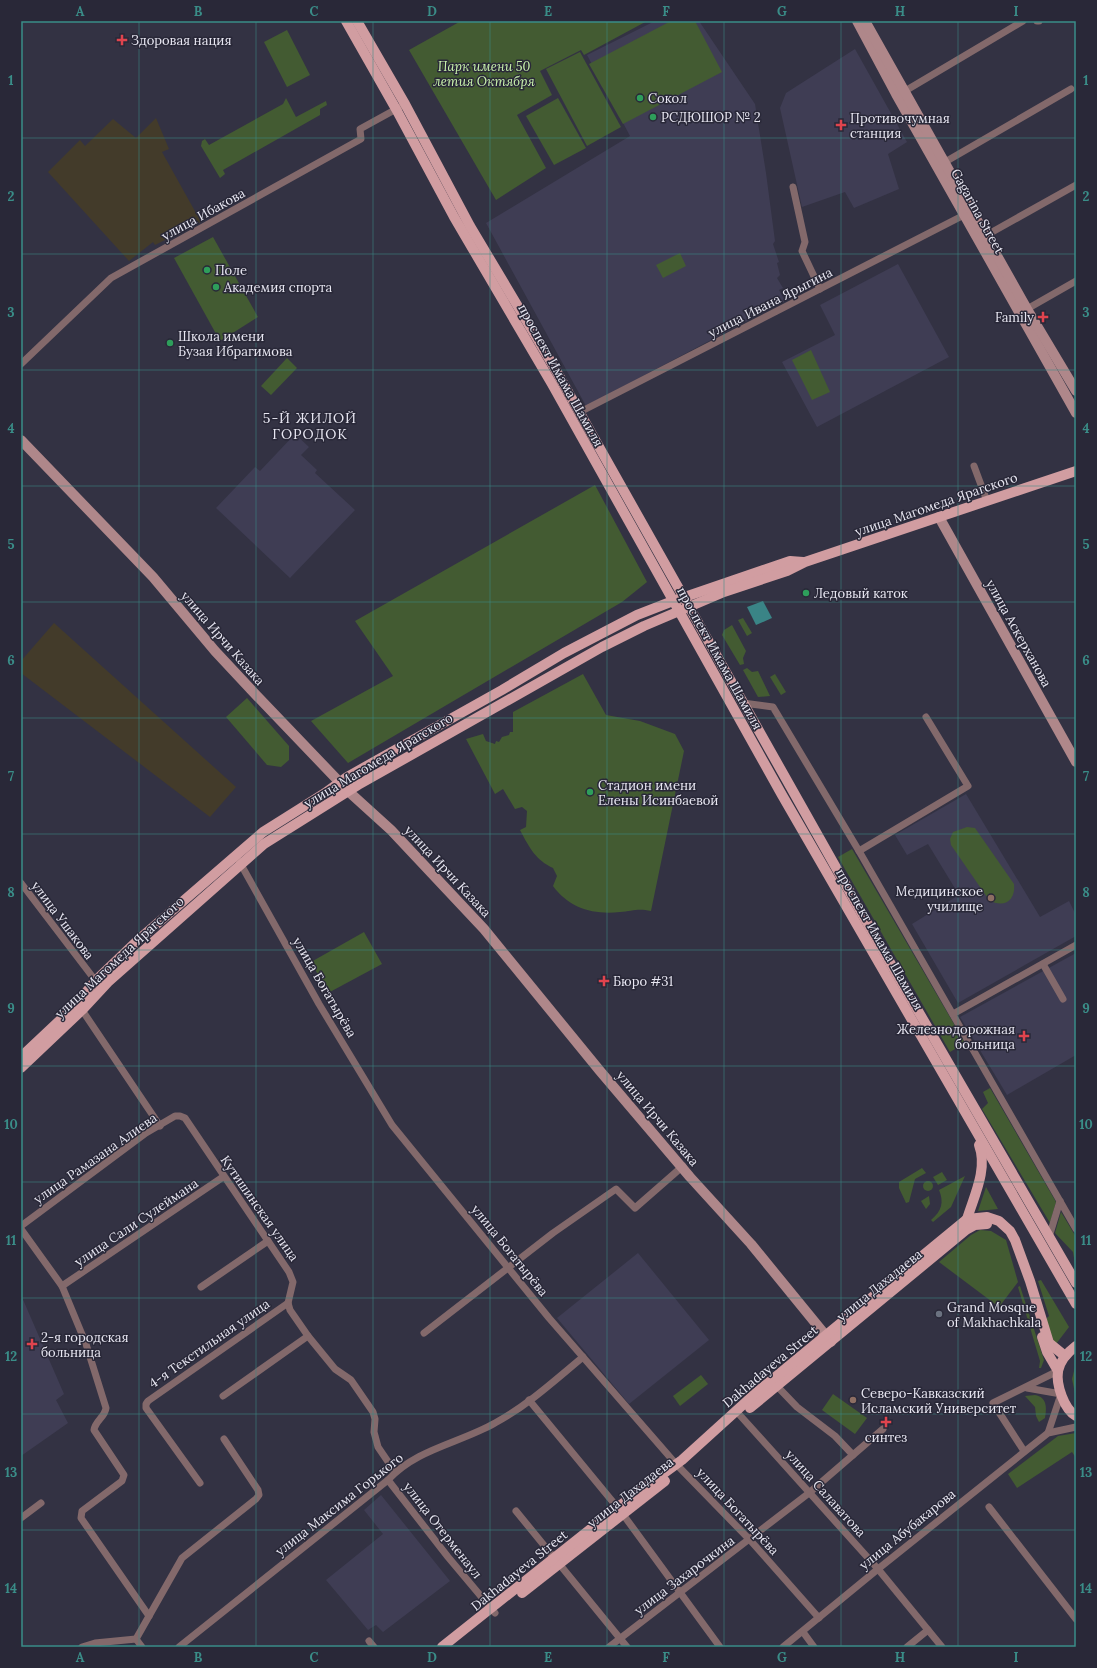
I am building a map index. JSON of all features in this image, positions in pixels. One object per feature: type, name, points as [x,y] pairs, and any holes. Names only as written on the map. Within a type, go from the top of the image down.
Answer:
[{"type":"main road","name":"проспект Имама Шамиля","points":[[346,21],[400,106]]},
{"type":"main road","name":"проспект Имама Шамиля","points":[[357,21],[400,106],[466,229],[679,612],[782,795],[1076,1304]]},
{"type":"main road","name":"Gagarina Street","points":[[857,21],[969,213],[1076,391]]},
{"type":"main road","name":"Gagarina Street","points":[[865,21],[945,162],[969,213],[985,236],[1069,380],[1076,413]]},
{"type":"main road","name":"проспект Имама Шамиля","points":[[466,229],[578,413],[1076,1283]]},
{"type":"main road","name":"улица Ирчи Казака","points":[[21,440],[153,577],[214,650],[256,696],[348,791],[391,830],[484,929],[600,1071],[683,1166],[690,1177],[751,1244],[829,1339]]},
{"type":"main road","name":"улица Магомеда Ярагского","points":[[238,860],[348,791],[602,646],[644,626],[724,592],[787,571],[805,562],[1076,471]]},
{"type":"main road","name":"улица Аскерханова","points":[[939,517],[1076,762]]},
{"type":"main road","name":"улица Магомеда Ярагского","points":[[21,1068],[98,985],[238,860],[262,832],[340,782],[564,653],[638,615],[684,597],[790,561],[805,562]]},
{"type":"main road","name":"улица Магомеда Ярагского","points":[[21,1057],[78,1008]]},
{"type":"main road","points":[[973,1126],[983,1155],[980,1179],[967,1219],[987,1217],[999,1221],[1010,1232],[1015,1240],[1030,1281],[1049,1343],[1065,1356]]},
{"type":"main road","name":"Dakhadayeva Street","points":[[829,1339],[967,1219]]},
{"type":"main road","name":"улица Дахадаева","points":[[452,1647],[493,1611],[678,1466],[829,1339],[966,1230],[975,1225],[984,1223],[996,1226],[1006,1232],[1011,1241],[1047,1352],[1058,1371]]},
{"type":"main road","points":[[1076,1344],[1065,1356],[1058,1371],[1061,1394],[1064,1401],[1076,1416]]},
{"type":"main road","name":"Dakhadayeva Street","points":[[442,1647],[493,1611]]},
{"type":"street","points":[[905,91],[1023,21]]},
{"type":"street","points":[[945,162],[1070,89]]},
{"type":"street","name":"улица Ибакова","points":[[21,364],[112,278],[361,139],[360,129],[400,106]]},
{"type":"street","points":[[985,236],[1076,185]]},
{"type":"street","points":[[793,187],[804,242],[802,251],[820,289]]},
{"type":"street","name":"улица Ивана Ярыгина","points":[[578,413],[969,213]]},
{"type":"street","points":[[1027,309],[1076,281]]},
{"type":"street","points":[[974,466],[987,501]]},
{"type":"street","points":[[743,703],[772,707],[859,851],[1076,1229]]},
{"type":"street","points":[[859,851],[968,786],[926,717]]},
{"type":"street","name":"улица Богатырёва","points":[[238,860],[319,1004],[392,1125],[583,1357],[678,1466],[750,1540],[819,1618]]},
{"type":"street","name":"улица Ушакова","points":[[21,883],[98,985]]},
{"type":"street","points":[[953,1014],[1076,945]]},
{"type":"street","points":[[1043,964],[1064,999]]},
{"type":"street","points":[[78,1008],[160,1126]]},
{"type":"street","name":"улица Рамазана Алиева","points":[[21,1227],[146,1133],[175,1116],[185,1118]]},
{"type":"street","name":"Кутишинская улица","points":[[185,1118],[223,1177],[289,1272],[293,1282],[288,1303]]},
{"type":"street","points":[[424,1333],[471,1296],[509,1269],[553,1233],[616,1189],[635,1208],[683,1166]]},
{"type":"street","name":"улица Сали Сулеймана","points":[[62,1286],[223,1177]]},
{"type":"street","points":[[1049,1237],[1059,1199]]},
{"type":"street","points":[[21,1227],[62,1286],[86,1344],[106,1408],[106,1412],[96,1424],[94,1430],[124,1478],[82,1511],[81,1518],[149,1616]]},
{"type":"street","points":[[201,1287],[268,1241]]},
{"type":"street","points":[[288,1303],[290,1310],[308,1336],[335,1369],[351,1380],[373,1412],[375,1419],[374,1432],[378,1447],[395,1472]]},
{"type":"street","name":"4-я Текстильная улица","points":[[200,1483],[146,1408],[146,1404],[148,1401],[288,1303]]},
{"type":"street","points":[[224,1396],[308,1336]]},
{"type":"street","name":"улица Максима Горького","points":[[179,1647],[388,1480],[395,1472],[431,1449],[495,1423],[528,1400],[583,1357]]},
{"type":"street","points":[[1024,1451],[993,1403],[1027,1388],[1058,1371]]},
{"type":"street","points":[[774,1384],[797,1408],[835,1436],[853,1455]]},
{"type":"street","points":[[1027,1388],[1061,1394],[1048,1432]]},
{"type":"street","points":[[528,1400],[620,1511],[720,1647]]},
{"type":"street","name":"улица Салаватова","points":[[739,1414],[878,1569],[942,1647]]},
{"type":"street","name":"улица Абубакарова","points":[[783,1647],[878,1569],[1000,1473],[1048,1432],[1076,1427]]},
{"type":"street","name":"улица Захарочкина","points":[[609,1647],[679,1592],[750,1540],[809,1493],[883,1429]]},
{"type":"street","points":[[136,1639],[182,1558],[259,1495],[258,1490],[224,1439]]},
{"type":"street","name":"улица Отерменаул","points":[[388,1480],[448,1557],[493,1611]]},
{"type":"street","points":[[21,1518],[41,1503]]},
{"type":"street","points":[[989,1507],[1076,1619]]},
{"type":"street","points":[[516,1511],[627,1647]]},
{"type":"street","points":[[907,1647],[928,1630]]},
{"type":"street","points":[[803,1632],[814,1647]]},
{"type":"street","points":[[82,1647],[136,1639]]},
{"type":"street","points":[[136,1639],[142,1647]]},
{"type":"street","points":[[369,1641],[374,1647]]},
{"type":"shaded area","points":[[655,21],[699,21],[755,104],[775,241],[773,244],[779,262],[777,263],[780,275],[777,278],[783,288],[779,290],[785,301],[586,406],[486,223],[630,136],[587,55]]},
{"type":"shaded area","name":"Противочумная станция","points":[[855,49],[907,142],[888,154],[899,189],[854,208],[845,192],[802,207],[780,108],[786,93]]},
{"type":"shaded area","points":[[156,118],[169,149],[162,152],[201,222],[155,245],[153,242],[129,261],[48,172],[80,140],[85,146],[113,119],[136,138]]},
{"type":"shaded area","points":[[898,264],[949,357],[817,427],[782,362],[835,335],[820,305]]},
{"type":"shaded area","points":[[295,434],[309,447],[301,455],[317,470],[315,473],[355,510],[290,578],[216,508],[255,467],[260,471]]},
{"type":"shaded area","points":[[763,601],[772,618],[756,625],[747,607]]},
{"type":"shaded area","points":[[54,623],[236,787],[210,817],[21,673],[21,661]]},
{"type":"shaded area","name":"Медицинское училище","points":[[966,794],[1040,917],[1069,901],[1076,915],[1076,936],[958,1003],[912,924],[959,895],[928,844],[907,855],[895,835]]},
{"type":"shaded area","name":"Железнодорожная больница","points":[[1076,953],[1076,1055],[1007,1095],[960,1017]]},
{"type":"shaded area","points":[[638,1253],[709,1340],[629,1404],[557,1318]]},
{"type":"shaded area","name":"2-я городская больница","points":[[21,1295],[64,1394],[56,1400],[68,1423],[21,1456]]},
{"type":"shaded area","points":[[381,1495],[450,1581],[383,1632],[376,1625],[368,1630],[326,1580],[383,1534],[364,1510]]},
{"type":"green space","name":"Парк имени 50 летия Октября","points":[[461,21],[647,21],[584,55],[581,50],[540,71],[552,95],[517,115],[546,168],[496,200],[409,50]]},
{"type":"green space","name":"Сокол","points":[[671,21],[695,21],[722,72],[623,124],[589,64]]},
{"type":"green space","points":[[287,30],[310,75],[287,87],[264,42]]},
{"type":"green space","points":[[580,52],[621,127],[587,146],[546,69]]},
{"type":"green space","points":[[286,98],[296,117],[326,101],[327,105],[320,109],[320,115],[223,170],[225,174],[220,178],[201,146],[202,141],[205,139],[209,145],[283,104]]},
{"type":"green space","points":[[558,98],[586,148],[554,165],[526,116]]},
{"type":"green space","name":"Академия спорта","points":[[213,237],[258,317],[220,341],[174,258]]},
{"type":"green space","points":[[680,253],[686,266],[663,278],[656,265]]},
{"type":"green space","points":[[811,350],[830,392],[812,400],[792,360]]},
{"type":"green space","points":[[287,358],[297,368],[271,395],[261,386]]},
{"type":"green space","points":[[595,485],[647,582],[622,602],[348,763],[311,721],[393,676],[355,621]]},
{"type":"green space","points":[[743,618],[752,633],[747,636],[738,620]]},
{"type":"green space","points":[[732,625],[746,651],[743,658],[744,664],[740,665],[722,635],[724,630]]},
{"type":"green space","points":[[747,668],[752,672],[758,671],[770,696],[758,697],[743,670]]},
{"type":"green space","name":"Стадион имени Елены Исинбаевой","points":[[583,674],[606,715],[640,721],[675,734],[684,751],[651,911],[639,910],[610,913],[591,911],[574,905],[559,894],[553,886],[557,876],[553,868],[547,865],[534,853],[520,830],[526,827],[527,811],[522,807],[515,809],[503,789],[495,794],[466,739],[483,734],[486,741],[495,744],[496,741],[499,742],[502,737],[509,735],[510,732],[513,732],[513,712]]},
{"type":"green space","points":[[775,674],[786,692],[781,695],[770,677]]},
{"type":"green space","points":[[247,698],[289,746],[289,760],[281,767],[267,765],[226,717]]},
{"type":"green space","points":[[967,827],[975,828],[1014,884],[1013,895],[1008,901],[1000,904],[989,900],[951,845],[950,839],[953,832]]},
{"type":"green space","points":[[852,849],[965,1043],[950,1052],[838,857]]},
{"type":"green space","points":[[364,932],[382,964],[328,993],[311,962]]},
{"type":"green space","points":[[990,1088],[1056,1202],[1050,1223],[982,1109],[988,1103],[983,1092]]},
{"type":"green space","points":[[922,1168],[926,1173],[915,1179],[909,1202],[906,1203],[899,1188],[899,1182]]},
{"type":"green space","points":[[942,1172],[947,1180],[938,1185],[933,1177]]},
{"type":"green space","points":[[965,1176],[951,1207],[933,1222],[931,1220],[940,1210],[942,1202],[939,1190]]},
{"type":"green space","points":[[926,1181],[930,1181],[932,1182],[932,1190],[926,1191],[923,1188],[923,1184]]},
{"type":"green space","points":[[986,1187],[998,1209],[978,1211]]},
{"type":"green space","points":[[929,1196],[930,1204],[926,1209],[921,1201]]},
{"type":"green space","points":[[1061,1212],[1076,1237],[1076,1270],[1073,1252],[1055,1233]]},
{"type":"green space","points":[[980,1230],[991,1231],[1006,1240],[1018,1282],[999,1307],[939,1262],[971,1235]]},
{"type":"green space","points":[[1041,1280],[1069,1327],[1056,1344],[1051,1339],[1045,1320],[1049,1316],[1038,1281]]},
{"type":"green space","points":[[1020,1286],[1044,1360],[1041,1368],[1039,1368],[1040,1361],[1018,1287]]},
{"type":"green space","points":[[1076,1363],[1076,1398],[1072,1379]]},
{"type":"green space","points":[[701,1375],[708,1384],[680,1406],[673,1396]]},
{"type":"green space","points":[[833,1394],[867,1418],[855,1434],[822,1410]]},
{"type":"green space","points":[[1035,1395],[1042,1398],[1046,1407],[1045,1418],[1039,1422],[1036,1416],[1035,1407],[1025,1396]]},
{"type":"green space","points":[[1076,1433],[1076,1458],[1072,1452],[1017,1488],[1008,1474],[1058,1436]]},
{"type":"place","name":"Здоровая нация","points":[[122,40]]},
{"type":"place","name":"Сокол","points":[[640,98]]},
{"type":"place","name":"РСДЮШОР № 2","points":[[653,117]]},
{"type":"place","name":"Противочумная станция","points":[[841,125]]},
{"type":"place","name":"Поле","points":[[207,270]]},
{"type":"place","name":"Академия спорта","points":[[216,287]]},
{"type":"place","name":"Family","points":[[1043,317]]},
{"type":"place","name":"Школа имени Бузая Ибрагимова","points":[[170,343]]},
{"type":"place","name":"Ледовый каток","points":[[806,593]]},
{"type":"place","name":"Стадион имени Елены Исинбаевой","points":[[590,792]]},
{"type":"place","name":"Медицинское училище","points":[[991,898]]},
{"type":"place","name":"Бюро #31","points":[[604,981]]},
{"type":"place","name":"Железнодорожная больница","points":[[1024,1036]]},
{"type":"place","name":"Grand Mosque of Makhachkala","points":[[939,1314]]},
{"type":"place","name":"2-я городская больница","points":[[32,1344]]},
{"type":"place","name":"Северо-Кавказский Исламский Университет","points":[[853,1400]]},
{"type":"place","name":"синтез","points":[[886,1422]]},
{"type":"district","name":"5-Й ЖИЛОЙ ГОРОДОК","points":[[310,426]]}]
